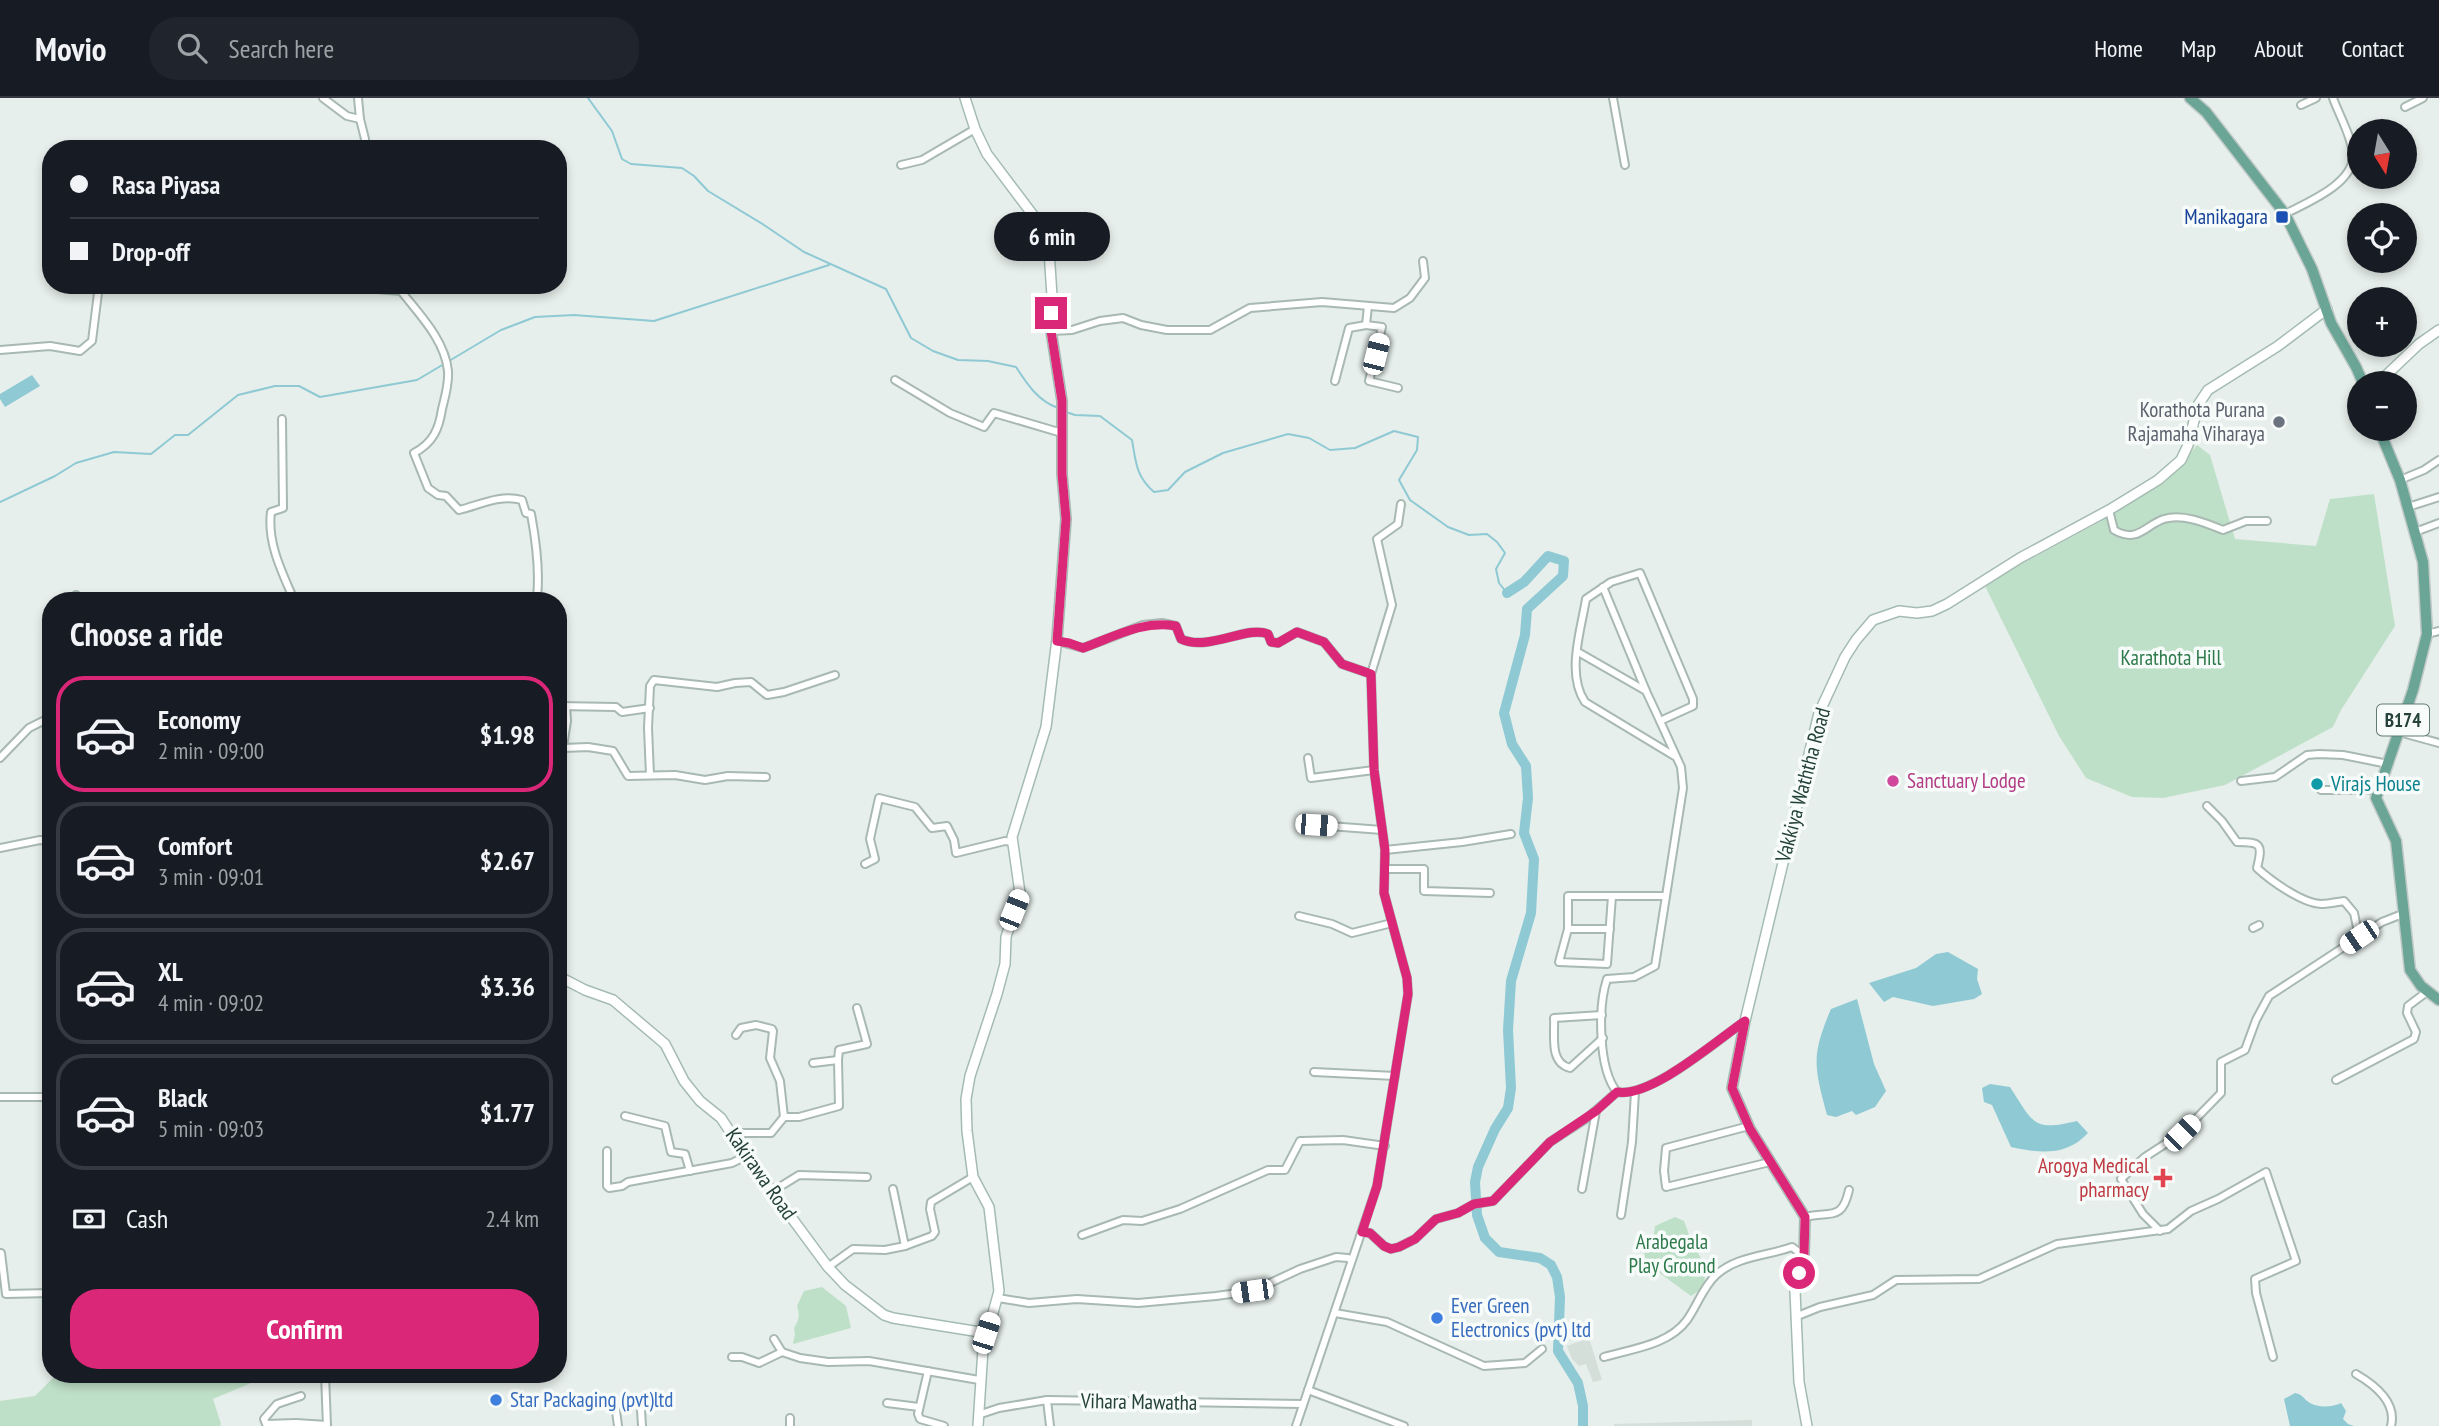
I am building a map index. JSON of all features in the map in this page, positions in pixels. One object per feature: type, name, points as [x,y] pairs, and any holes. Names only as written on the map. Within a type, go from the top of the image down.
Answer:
[{"type":"main road","points":[[2190,98],[2206,111],[2286,214],[2312,269],[2331,323],[2358,371]]},
{"type":"main road","name":"B174","points":[[2379,790],[2413,690],[2427,634],[2424,571],[2400,480],[2384,441]]},
{"type":"main road","points":[[2379,790],[2376,798],[2396,841],[2410,970],[2428,992],[2439,1000]]},
{"type":"street","points":[[323,98],[347,116],[360,119]]},
{"type":"street","points":[[358,98],[365,140]]},
{"type":"street","points":[[965,98],[975,129],[987,153],[1048,235],[1051,331],[1062,401],[1065,545],[1046,727],[1016,820],[1013,842],[1020,893],[1006,937],[1005,964],[970,1076],[966,1099],[967,1131],[974,1177],[989,1207],[999,1280],[998,1298],[986,1333],[979,1380],[978,1426]]},
{"type":"street","points":[[1613,98],[1625,165]]},
{"type":"street","points":[[2301,105],[2316,98]]},
{"type":"street","points":[[2286,214],[2330,190],[2345,176],[2351,165],[2353,155],[2333,98]]},
{"type":"street","points":[[2405,107],[2423,98]]},
{"type":"street","points":[[901,165],[922,160],[975,129]]},
{"type":"street","points":[[1051,331],[1072,330],[1100,321],[1123,318],[1167,330],[1210,330],[1250,308],[1322,302],[1394,308],[1410,298],[1425,278],[1423,261]]},
{"type":"street","points":[[0,350],[50,346],[80,351],[92,341],[98,294]]},
{"type":"street","points":[[403,294],[438,338],[448,371],[440,423],[432,439],[414,453],[428,488],[438,495],[446,496],[459,510],[486,501],[512,497],[522,499],[526,513],[531,514],[538,571],[537,592]]},
{"type":"street","points":[[1366,325],[1368,306]]},
{"type":"street","name":"Vakkiya Waththa Road","points":[[1805,1217],[1749,1126],[1732,1088],[1745,1021],[1819,713],[1856,640],[1873,620],[1899,611],[1932,611],[1947,604],[2020,558],[2158,480],[2181,460],[2188,445],[2198,405],[2208,390],[2278,346],[2328,309]]},
{"type":"street","points":[[1335,381],[1349,328],[1366,325],[1382,327],[1369,381],[1398,388]]},
{"type":"street","points":[[2391,371],[2419,344],[2439,330]]},
{"type":"street","points":[[895,380],[950,413],[984,427],[994,413],[1062,433]]},
{"type":"street","points":[[282,419],[284,508],[271,512],[270,521],[274,551],[290,592]]},
{"type":"street","points":[[2400,480],[2439,460]]},
{"type":"street","points":[[2408,507],[2439,497]]},
{"type":"street","points":[[1296,1426],[1377,1186],[1408,994],[1407,978],[1384,893],[1385,850],[1374,770],[1371,674],[1392,605],[1377,539],[1398,524],[1401,504]]},
{"type":"street","points":[[2109,510],[2114,530],[2119,533],[2144,532],[2163,519],[2171,518],[2204,523],[2223,530],[2246,521],[2267,521]]},
{"type":"street","points":[[2415,532],[2439,523]]},
{"type":"street","points":[[1660,721],[1693,706],[1693,699],[1640,573],[1611,582],[1586,599],[1578,652],[1577,691],[1585,702],[1676,757]]},
{"type":"street","points":[[1603,587],[1681,767],[1683,788],[1654,966],[1634,977],[1607,979]]},
{"type":"street","points":[[1057,641],[1083,648],[1143,625],[1162,623],[1176,626],[1181,639],[1189,642],[1223,640],[1261,631],[1268,634],[1271,642],[1278,643],[1297,632],[1324,642],[1342,664],[1371,674]]},
{"type":"street","points":[[2427,634],[2439,631]]},
{"type":"street","points":[[1578,652],[1646,691]]},
{"type":"street","points":[[650,775],[648,728],[650,685],[654,680],[717,687],[751,682],[767,695],[835,675]]},
{"type":"street","points":[[567,706],[616,707],[622,712],[650,708]]},
{"type":"street","points":[[0,758],[3,749],[29,728],[42,722]]},
{"type":"street","points":[[2399,733],[2439,743]]},
{"type":"street","points":[[567,746],[613,751],[628,776],[675,775],[705,780],[728,776],[766,777]]},
{"type":"street","points":[[2241,782],[2275,777],[2307,755],[2343,755],[2388,764]]},
{"type":"street","points":[[1308,758],[1311,778],[1374,770]]},
{"type":"street","points":[[2321,790],[2379,790]]},
{"type":"street","points":[[866,864],[875,859],[870,839],[879,799],[915,807],[932,828],[947,826],[954,840],[956,853],[1005,841],[1013,842]]},
{"type":"street","points":[[2207,806],[2222,821],[2236,842],[2254,842],[2259,845],[2261,851],[2257,868],[2265,875],[2306,901],[2321,904],[2344,901],[2354,913],[2359,937]]},
{"type":"street","points":[[1316,825],[1382,830]]},
{"type":"street","points":[[1385,850],[1511,834]]},
{"type":"street","points":[[0,848],[42,840]]},
{"type":"street","points":[[1385,869],[1424,869],[1424,891],[1490,893]]},
{"type":"street","points":[[1608,964],[1559,962],[1568,929],[1568,896],[1665,896]]},
{"type":"street","points":[[1612,896],[1607,979],[1601,997],[1604,1055],[1611,1085],[1617,1092]]},
{"type":"street","points":[[2160,1231],[2143,1214],[2121,1180],[2146,1157],[2182,1133],[2221,1093],[2221,1062],[2245,1050],[2256,1020],[2269,996],[2382,922],[2405,913]]},
{"type":"street","points":[[1299,916],[1332,924],[1352,933],[1392,923]]},
{"type":"street","points":[[1568,929],[1610,929]]},
{"type":"street","name":"Kakirawa Road","points":[[567,981],[613,1000],[665,1044],[684,1082],[721,1118],[828,1267],[845,1285],[884,1315],[986,1333]]},
{"type":"street","points":[[2336,1080],[2414,1039],[2416,1032],[2407,1013],[2408,1006],[2428,992]]},
{"type":"street","points":[[784,1117],[799,1117],[839,1106],[839,1050],[867,1044],[857,1007]]},
{"type":"street","points":[[1602,1015],[1554,1017],[1556,1059],[1561,1066],[1570,1068],[1603,1038]]},
{"type":"street","points":[[1362,1232],[1370,1233],[1391,1249],[1415,1239],[1436,1219],[1458,1213],[1476,1203],[1493,1201],[1550,1142],[1596,1111],[1617,1092],[1634,1092],[1655,1084],[1745,1021]]},
{"type":"street","points":[[734,1135],[771,1133],[784,1117],[780,1081],[770,1058],[772,1029],[756,1025],[741,1028],[736,1035]]},
{"type":"street","points":[[813,1063],[838,1060]]},
{"type":"street","points":[[1314,1072],[1395,1076]]},
{"type":"street","points":[[1621,1215],[1632,1142],[1634,1092]]},
{"type":"street","points":[[0,1097],[42,1097]]},
{"type":"street","points":[[1582,1189],[1596,1111]]},
{"type":"street","points":[[625,1116],[665,1126],[671,1152],[685,1154],[690,1171]]},
{"type":"street","points":[[1749,1126],[1666,1148],[1666,1187],[1770,1162]]},
{"type":"street","points":[[1082,1235],[1123,1220],[1142,1221],[1180,1209],[1268,1170],[1285,1170],[1300,1141],[1343,1140],[1385,1146]]},
{"type":"street","points":[[607,1151],[609,1188],[732,1163],[746,1156]]},
{"type":"street","points":[[1795,1317],[1820,1307],[1873,1295],[1896,1280],[1979,1279],[2057,1244],[2168,1229],[2191,1211],[2266,1172],[2296,1262],[2255,1279],[2256,1293],[2273,1357]]},
{"type":"street","points":[[772,1191],[799,1175],[867,1177]]},
{"type":"street","points":[[828,1267],[853,1249],[886,1250],[932,1236],[935,1232],[931,1202],[974,1177]]},
{"type":"street","points":[[893,1189],[905,1246]]},
{"type":"street","points":[[1807,1426],[1800,1382],[1795,1317],[1795,1291],[1804,1256],[1805,1217],[1840,1212],[1845,1206],[1849,1190]]},
{"type":"street","points":[[1604,1357],[1666,1339],[1685,1323],[1717,1274],[1735,1264],[1750,1257],[1792,1247],[1804,1256]]},
{"type":"street","points":[[1,1253],[6,1294],[42,1293]]},
{"type":"street","points":[[998,1298],[1029,1303],[1077,1299],[1139,1303],[1216,1296],[1252,1291],[1300,1269],[1336,1257],[1351,1260]]},
{"type":"street","points":[[1335,1313],[1387,1322],[1484,1366],[1525,1363],[1542,1349]]},
{"type":"street","points":[[774,1339],[782,1352],[800,1358],[828,1362],[869,1361],[979,1380]]},
{"type":"street","points":[[732,1357],[742,1357],[759,1363],[782,1352]]},
{"type":"street","points":[[928,1371],[919,1407],[920,1419],[944,1426]]},
{"type":"street","points":[[2356,1374],[2374,1384],[2388,1402],[2393,1417],[2391,1426]]},
{"type":"street","points":[[301,1396],[277,1404],[264,1419],[266,1424],[327,1426],[325,1383]]},
{"type":"street","points":[[1308,1390],[1404,1426]]},
{"type":"street","points":[[579,1400],[610,1399],[614,1403],[618,1426]]},
{"type":"street","points":[[1047,1400],[1050,1426]]},
{"type":"street","name":"Vihara Mawatha","points":[[978,1415],[999,1408],[1047,1400],[1303,1404]]},
{"type":"street","points":[[887,1403],[919,1407]]},
{"type":"street","points":[[641,1410],[642,1426]]},
{"type":"shaded area","points":[[1589,1338],[1602,1380],[1593,1382],[1586,1364],[1579,1366],[1572,1359],[1567,1346]]},
{"type":"shaded area","points":[[1752,1420],[1752,1426],[1614,1426],[1614,1424]]},
{"type":"green space","name":"Karathota Hill","points":[[2197,445],[2210,455],[2235,539],[2316,546],[2330,499],[2374,494],[2395,626],[2333,727],[2225,785],[2163,798],[2132,797],[2086,778],[2059,736],[1984,584],[2096,524],[2166,481]]},
{"type":"green space","name":"Arabegala Play Ground","points":[[1675,1217],[1684,1221],[1704,1270],[1703,1288],[1691,1296],[1646,1263],[1644,1252],[1653,1242],[1655,1226]]},
{"type":"green space","points":[[822,1287],[846,1306],[851,1328],[793,1344],[794,1328],[799,1317],[797,1306],[804,1291]]},
{"type":"green space","points":[[48,1383],[251,1383],[213,1399],[220,1426],[0,1426],[0,1401],[35,1396]]},
{"type":"water","points":[[32,375],[40,386],[5,407],[0,394]]},
{"type":"water","points":[[1948,952],[1978,969],[1977,979],[1982,994],[1974,999],[1933,1006],[1893,997],[1884,1002],[1869,983],[1916,968],[1936,954]]},
{"type":"water","points":[[1857,999],[1874,1064],[1886,1091],[1875,1107],[1856,1115],[1852,1111],[1836,1117],[1827,1115],[1819,1084],[1817,1061],[1820,1038],[1831,1009]]},
{"type":"water","points":[[1990,1084],[2010,1087],[2035,1121],[2051,1125],[2077,1121],[2088,1133],[2061,1150],[2041,1152],[2011,1147],[1992,1105],[1984,1102],[1982,1088]]},
{"type":"water","points":[[2295,1393],[2317,1406],[2341,1403],[2346,1411],[2343,1419],[2354,1426],[2290,1426],[2284,1399]]},
{"type":"waterway","points":[[588,98],[612,131],[622,159],[631,164],[682,168],[708,191],[804,252],[886,289],[911,338],[933,351],[958,360],[988,361],[1016,367],[1039,396],[1058,408]]},
{"type":"waterway","points":[[449,361],[501,330],[535,317],[574,315],[654,321],[829,265]]},
{"type":"waterway","points":[[0,502],[76,463],[114,452],[151,454],[175,435],[188,435],[238,395],[275,386],[299,386],[320,397],[417,380],[444,364]]},
{"type":"waterway","points":[[1066,412],[1100,416],[1132,440],[1140,475],[1154,492],[1168,490],[1185,472],[1223,453],[1288,434],[1309,438],[1330,450],[1355,448],[1394,431],[1418,437],[1417,450],[1399,480],[1410,500],[1448,527],[1469,535],[1487,534],[1497,542],[1505,553],[1496,569],[1499,583],[1507,593]]},
{"type":"waterway","points":[[1507,593],[1524,582],[1548,556],[1564,561],[1563,576],[1527,609],[1525,635],[1504,713],[1512,744],[1526,766],[1528,798],[1524,833],[1534,859],[1531,913],[1511,981],[1508,1030],[1511,1088],[1508,1108],[1478,1167],[1475,1182],[1477,1215],[1485,1238],[1499,1252],[1540,1258],[1551,1265],[1557,1277],[1560,1297],[1558,1351],[1578,1383],[1583,1406],[1583,1426]]},
{"type":"place","name":"Manikagara","points":[[2282,217]]},
{"type":"place","name":"Korathota Purana Rajamaha Viharaya","points":[[2279,422]]},
{"type":"place","name":"Sanctuary Lodge","points":[[1893,781]]},
{"type":"place","name":"Virajs House","points":[[2317,784]]},
{"type":"place","name":"Arogya Medical pharmacy","points":[[2163,1178]]},
{"type":"place","name":"Ever Green Electronics (pvt) ltd","points":[[1437,1318]]},
{"type":"place","name":"Star Packaging (pvt)ltd","points":[[496,1400]]},
{"type":"route","points":[[1051,313],[1051,331],[1062,401],[1062,474],[1066,519],[1057,641],[1083,648],[1143,625],[1162,623],[1176,626],[1181,639],[1189,642],[1223,640],[1261,631],[1268,634],[1271,642],[1278,643],[1297,632],[1324,642],[1342,664],[1371,674],[1374,770],[1385,850],[1385,904],[1407,978],[1408,994],[1385,1146],[1377,1186],[1362,1232],[1370,1233],[1391,1249],[1415,1239],[1436,1219],[1458,1213],[1474,1204],[1493,1201],[1550,1142],[1587,1118],[1617,1092],[1634,1092],[1655,1084],[1745,1021],[1732,1088],[1750,1129],[1805,1217],[1807,1228],[1804,1256],[1799,1273]]}]
